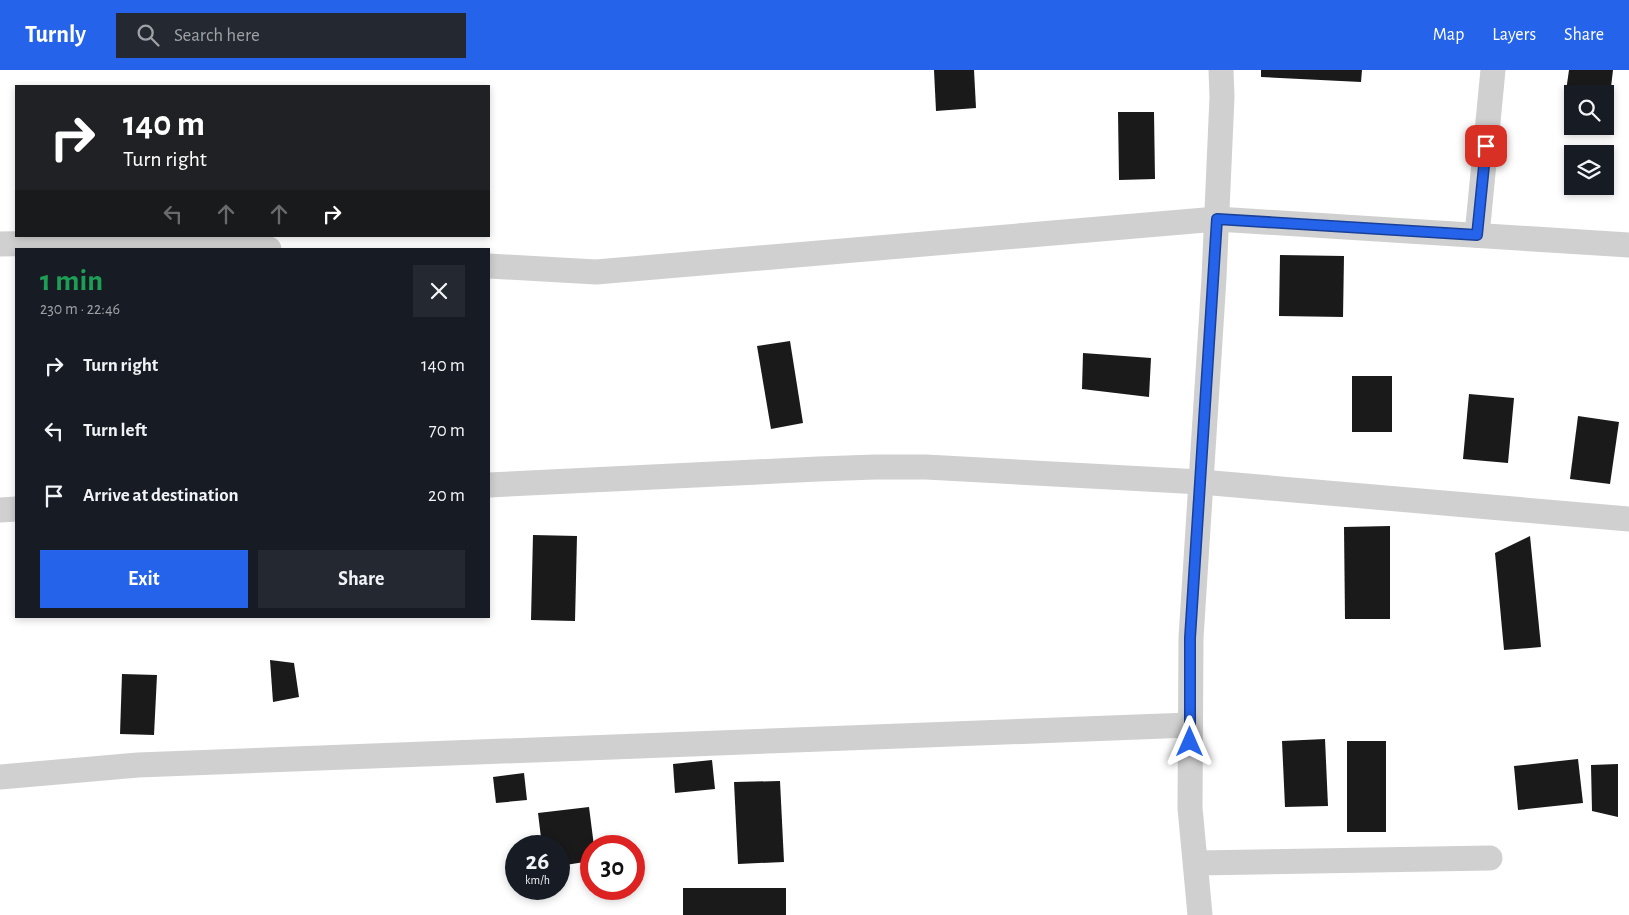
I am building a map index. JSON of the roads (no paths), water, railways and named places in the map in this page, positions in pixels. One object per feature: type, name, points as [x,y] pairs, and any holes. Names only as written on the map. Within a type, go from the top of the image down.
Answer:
[{"type":"street","points":[[1200,915],[1190,808],[1190,638],[1217,219],[1222,98],[1221,70]]},
{"type":"street","points":[[1477,235],[1492,70]]},
{"type":"street","points":[[490,266],[596,272],[1217,219],[1629,245]]},
{"type":"street","points":[[0,244],[177,241],[258,248]]},
{"type":"street","points":[[490,485],[875,466],[926,467],[1201,482],[1629,519]]},
{"type":"street","points":[[0,510],[15,509]]},
{"type":"street","points":[[0,777],[138,765],[1190,725]]},
{"type":"street","points":[[1196,863],[1490,858]]}]
